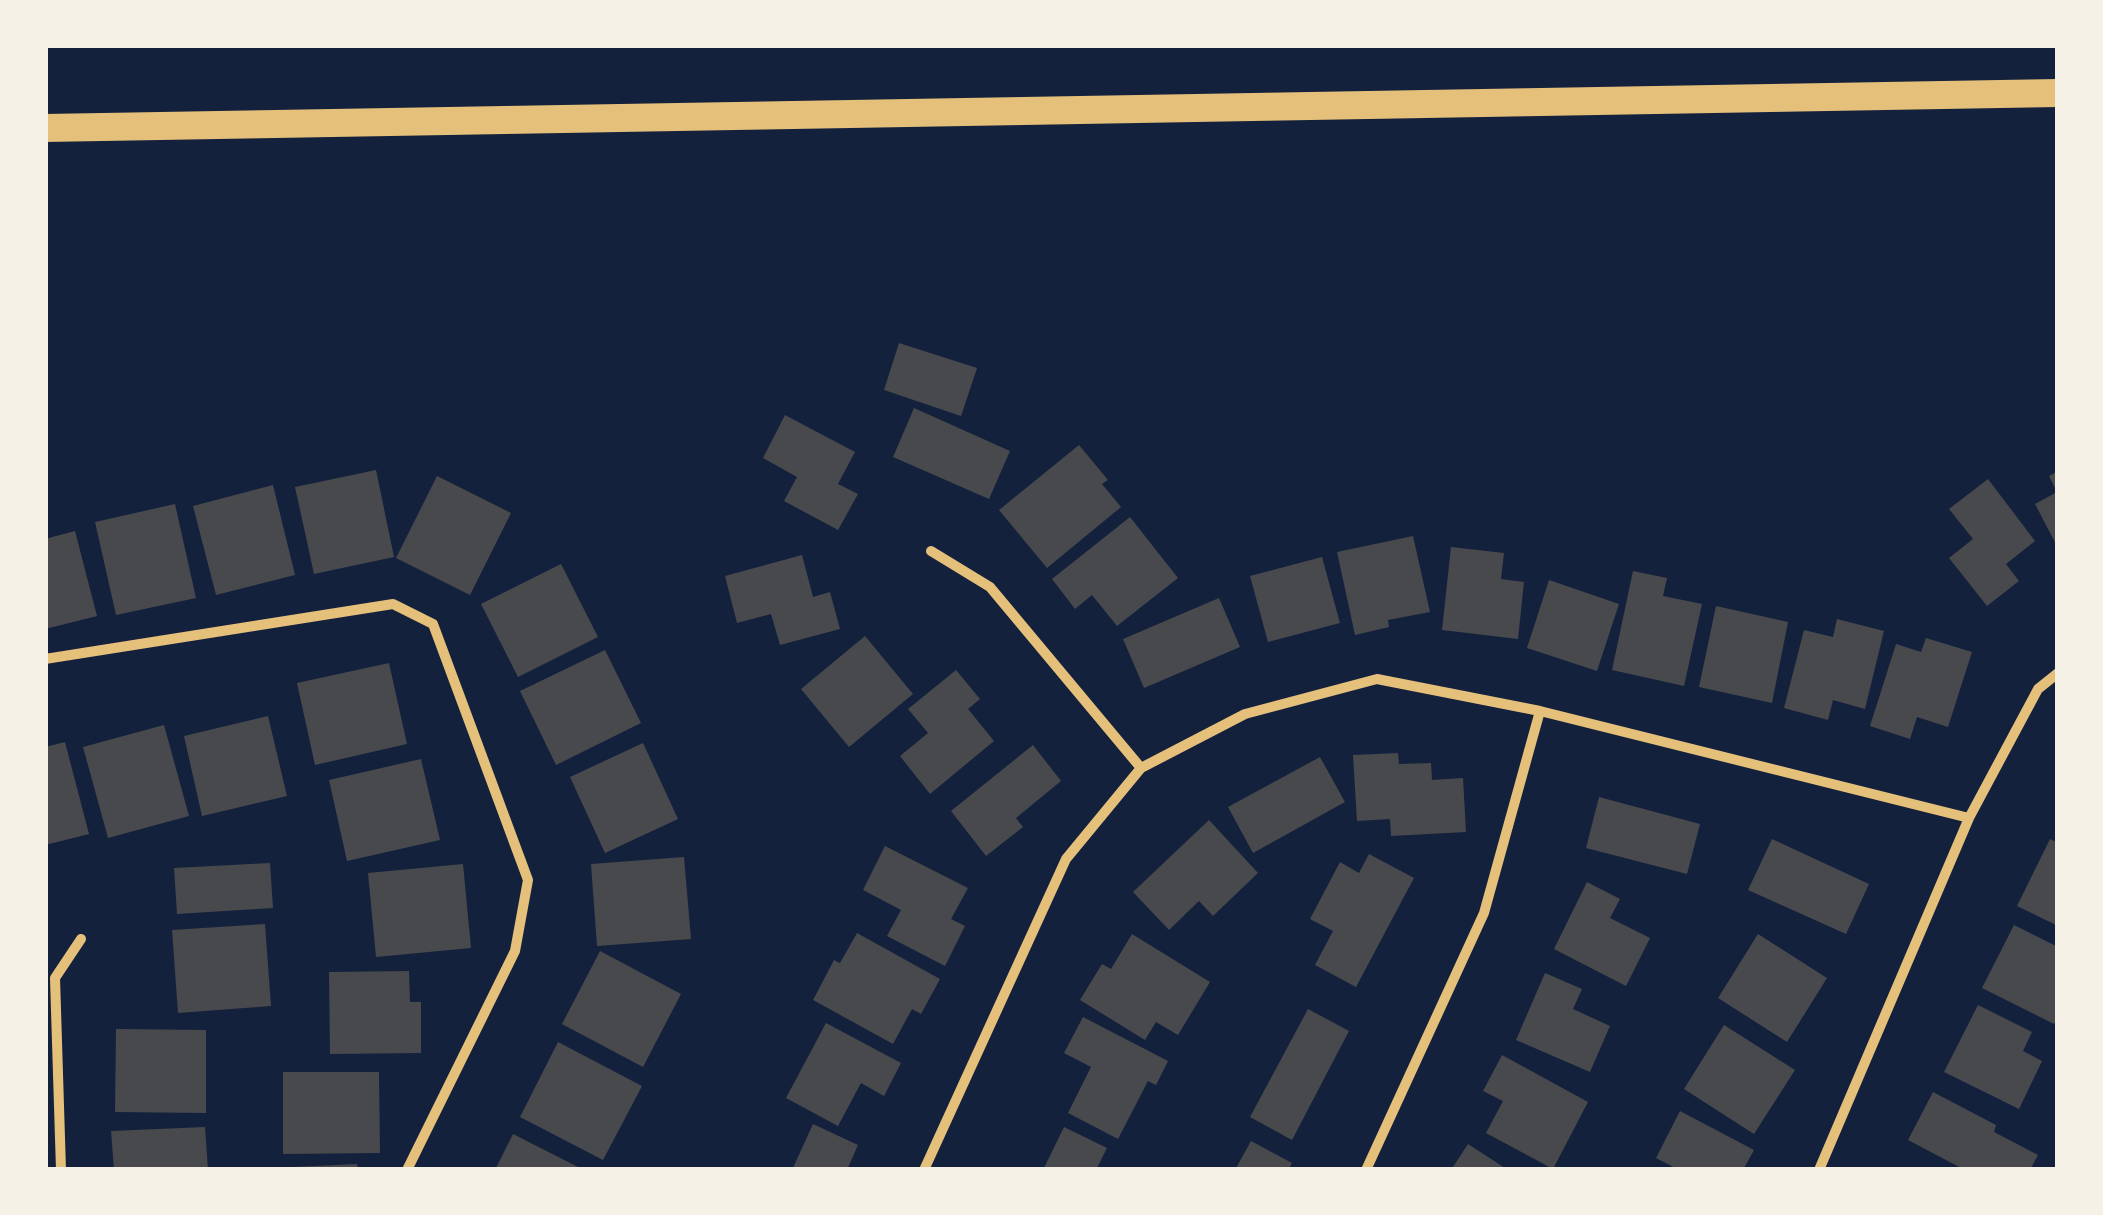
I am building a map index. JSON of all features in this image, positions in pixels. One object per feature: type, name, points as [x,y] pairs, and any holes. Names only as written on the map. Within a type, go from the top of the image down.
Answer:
[{"type":"highway","points":[[45,128],[2058,94]]},
{"type":"street","points":[[931,551],[990,588],[1141,768]]},
{"type":"street","points":[[45,659],[393,604],[433,624],[528,880],[516,950],[406,1170]]},
{"type":"street","points":[[1834,1170],[1820,1167],[1969,818],[2038,689],[2058,673]]},
{"type":"street","points":[[924,1170],[1066,859],[1141,768],[1244,714],[1377,680],[1540,711],[1969,818]]},
{"type":"street","points":[[1366,1170],[1484,913],[1540,711]]},
{"type":"street","points":[[61,1170],[55,978],[81,939]]},
{"type":"building","points":[[899,343],[977,368],[961,416],[884,390]]},
{"type":"building","points":[[914,408],[1010,451],[989,499],[893,457]]},
{"type":"building","points":[[785,415],[855,452],[838,484],[858,494],[838,530],[784,501],[797,477],[763,458]]},
{"type":"building","points":[[1079,445],[1108,480],[1102,484],[1121,507],[1047,568],[999,510]]},
{"type":"building","points":[[376,470],[394,557],[314,574],[295,487]]},
{"type":"building","points":[[2058,471],[2058,548],[2035,504],[2057,492],[2049,476]]},
{"type":"building","points":[[437,476],[511,513],[470,595],[396,558]]},
{"type":"building","points":[[1988,479],[2035,541],[2006,564],[2019,581],[1987,606],[1949,558],[1973,539],[1949,509]]},
{"type":"building","points":[[273,485],[295,575],[216,595],[193,506]]},
{"type":"building","points":[[175,504],[196,598],[116,615],[95,522]]},
{"type":"building","points":[[1130,517],[1178,578],[1117,626],[1092,595],[1075,609],[1052,579]]},
{"type":"building","points":[[75,531],[97,616],[45,629],[45,539]]},
{"type":"building","points":[[1413,536],[1430,612],[1388,620],[1389,627],[1355,635],[1337,552]]},
{"type":"building","points":[[1451,547],[1504,553],[1501,579],[1524,582],[1518,639],[1442,630]]},
{"type":"building","points":[[802,555],[813,597],[830,592],[840,629],[780,645],[771,614],[737,623],[725,576]]},
{"type":"building","points":[[1322,557],[1340,623],[1268,642],[1250,576]]},
{"type":"building","points":[[561,564],[598,637],[518,677],[481,604]]},
{"type":"building","points":[[1633,571],[1667,578],[1663,596],[1702,604],[1684,686],[1612,670]]},
{"type":"building","points":[[1549,580],[1619,604],[1597,671],[1527,648]]},
{"type":"building","points":[[1219,598],[1240,647],[1144,688],[1123,639]]},
{"type":"building","points":[[1716,606],[1788,622],[1772,703],[1699,687]]},
{"type":"building","points":[[1837,619],[1884,631],[1865,709],[1833,700],[1828,720],[1784,708],[1804,630],[1833,637]]},
{"type":"building","points":[[865,636],[913,694],[849,747],[801,689]]},
{"type":"building","points":[[1926,638],[1972,652],[1948,727],[1917,717],[1910,739],[1870,726],[1896,644],[1921,652]]},
{"type":"building","points":[[605,650],[641,723],[556,765],[520,691]]},
{"type":"building","points":[[389,663],[407,744],[315,765],[297,683]]},
{"type":"building","points":[[956,670],[980,699],[968,709],[994,741],[930,794],[900,756],[928,733],[908,709]]},
{"type":"building","points":[[268,716],[287,796],[202,816],[184,736]]},
{"type":"building","points":[[164,725],[189,816],[108,838],[83,747]]},
{"type":"building","points":[[65,742],[89,834],[45,845],[45,747]]},
{"type":"building","points":[[643,743],[678,819],[605,853],[570,777]]},
{"type":"building","points":[[1033,745],[1061,781],[1016,818],[1023,827],[986,856],[951,811]]},
{"type":"building","points":[[1398,753],[1399,764],[1431,763],[1432,780],[1463,778],[1466,832],[1391,836],[1390,819],[1357,821],[1353,755]]},
{"type":"building","points":[[1320,757],[1345,802],[1253,853],[1228,807]]},
{"type":"building","points":[[421,759],[440,840],[347,861],[329,780]]},
{"type":"building","points":[[1599,797],[1700,824],[1687,874],[1586,848]]},
{"type":"building","points":[[1209,820],[1258,873],[1213,916],[1199,901],[1169,930],[1133,892]]},
{"type":"building","points":[[1772,839],[1869,884],[1846,934],[1748,890]]},
{"type":"building","points":[[2050,839],[2058,843],[2058,926],[2017,906]]},
{"type":"building","points":[[885,846],[968,888],[951,919],[965,926],[945,966],[887,936],[901,910],[863,890]]},
{"type":"building","points":[[1369,854],[1414,878],[1356,987],[1315,965],[1333,931],[1310,919],[1340,862],[1359,873]]},
{"type":"building","points":[[684,857],[691,939],[597,946],[591,864]]},
{"type":"building","points":[[270,863],[273,908],[177,914],[174,868]]},
{"type":"building","points":[[463,864],[471,948],[376,957],[368,873]]},
{"type":"building","points":[[1587,882],[1620,899],[1610,918],[1650,938],[1626,986],[1554,949]]},
{"type":"building","points":[[265,924],[271,1006],[178,1013],[172,930]]},
{"type":"building","points":[[2014,925],[2058,947],[2058,1016],[2054,1024],[1982,988]]},
{"type":"building","points":[[857,933],[940,979],[921,1014],[912,1009],[893,1044],[813,1000],[834,960],[840,963]]},
{"type":"building","points":[[1132,934],[1210,982],[1178,1035],[1156,1022],[1145,1040],[1080,1000],[1102,964],[1111,969]]},
{"type":"building","points":[[1758,934],[1827,978],[1787,1042],[1718,998]]},
{"type":"building","points":[[600,951],[681,994],[643,1067],[562,1024]]},
{"type":"building","points":[[409,971],[410,1002],[421,1002],[421,1053],[330,1054],[329,972]]},
{"type":"building","points":[[1545,973],[1582,989],[1573,1009],[1610,1026],[1590,1072],[1516,1040]]},
{"type":"building","points":[[1978,1005],[2032,1032],[2023,1051],[2042,1061],[2019,1109],[1944,1072]]},
{"type":"building","points":[[1308,1009],[1349,1031],[1292,1140],[1250,1117]]},
{"type":"building","points":[[1083,1017],[1168,1061],[1156,1085],[1148,1081],[1118,1139],[1068,1113],[1091,1067],[1064,1053]]},
{"type":"building","points":[[826,1023],[901,1063],[884,1096],[861,1083],[838,1126],[786,1098]]},
{"type":"building","points":[[1724,1025],[1795,1070],[1754,1134],[1684,1089]]},
{"type":"building","points":[[116,1029],[206,1030],[206,1113],[115,1112]]},
{"type":"building","points":[[558,1042],[642,1086],[603,1160],[520,1117]]},
{"type":"building","points":[[1502,1055],[1588,1102],[1553,1169],[1486,1133],[1503,1101],[1483,1091]]},
{"type":"building","points":[[283,1072],[379,1072],[380,1153],[283,1154]]},
{"type":"building","points":[[1933,1092],[1996,1125],[1994,1132],[2038,1155],[2030,1170],[1965,1170],[1908,1140]]},
{"type":"building","points":[[1680,1111],[1754,1150],[1743,1170],[1679,1170],[1656,1158]]},
{"type":"building","points":[[813,1124],[858,1145],[847,1170],[792,1170]]},
{"type":"building","points":[[205,1127],[208,1170],[114,1170],[111,1131]]},
{"type":"building","points":[[1064,1127],[1107,1148],[1096,1170],[1043,1170]]},
{"type":"building","points":[[513,1134],[584,1170],[495,1170]]},
{"type":"building","points":[[1251,1141],[1292,1163],[1288,1170],[1235,1170]]},
{"type":"building","points":[[1468,1144],[1508,1170],[1451,1170]]},
{"type":"building","points":[[357,1164],[358,1170],[293,1170],[293,1167]]}]
